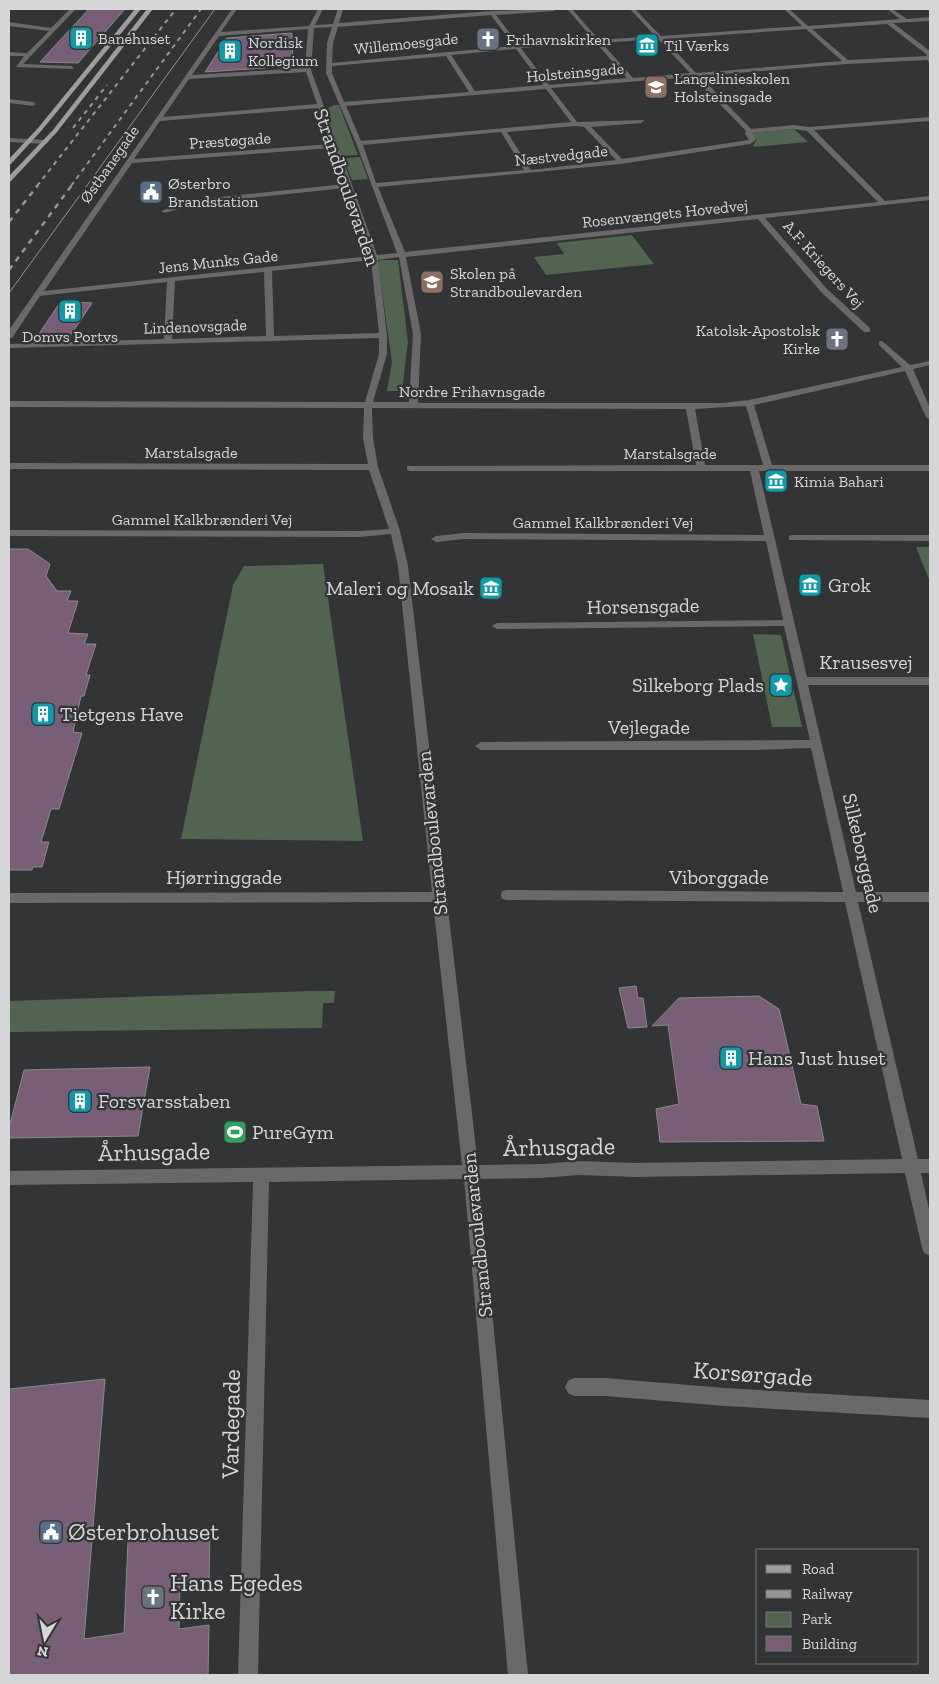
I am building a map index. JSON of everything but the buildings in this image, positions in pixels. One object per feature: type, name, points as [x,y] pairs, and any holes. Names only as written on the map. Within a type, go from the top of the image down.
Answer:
[{"type":"main road","points":[[9,163],[138,9]]},
{"type":"main road","points":[[9,180],[46,142],[150,9]]},
{"type":"street","points":[[72,68],[18,66],[73,9]]},
{"type":"street","name":"Østbanegade","points":[[9,336],[234,9]]},
{"type":"street","name":"Strandboulevarden","points":[[320,9],[311,27],[308,70],[319,106],[350,186],[374,258],[383,335],[381,362],[368,406],[368,438],[374,467],[395,531],[404,575],[471,1172],[518,1675]]},
{"type":"street","name":"Strandboulevarden","points":[[340,9],[330,43],[328,65],[331,81],[359,144],[402,255],[417,334],[413,406]]},
{"type":"street","points":[[218,34],[554,9]]},
{"type":"street","points":[[569,9],[632,80]]},
{"type":"street","points":[[632,9],[748,131],[930,119]]},
{"type":"street","points":[[786,9],[847,62]]},
{"type":"street","points":[[889,9],[906,21]]},
{"type":"street","points":[[492,13],[575,124]]},
{"type":"street","name":"Willemoesgade","points":[[328,65],[518,46],[930,19]]},
{"type":"street","points":[[888,22],[928,53],[930,59]]},
{"type":"street","points":[[9,24],[53,30]]},
{"type":"street","points":[[447,53],[474,94]]},
{"type":"street","points":[[9,54],[29,55]]},
{"type":"street","name":"Holsteinsgade","points":[[342,104],[847,62],[930,59]]},
{"type":"street","points":[[186,77],[308,70]]},
{"type":"street","points":[[9,101],[33,104]]},
{"type":"street","points":[[158,118],[319,106]]},
{"type":"street","points":[[359,144],[575,124],[642,121]]},
{"type":"street","points":[[586,125],[621,162]]},
{"type":"street","points":[[808,128],[883,203]]},
{"type":"street","name":"Næstvedgade","points":[[374,185],[529,172],[669,156],[750,142],[753,139],[748,134],[748,131]]},
{"type":"street","points":[[504,132],[529,172]]},
{"type":"street","points":[[9,140],[46,142]]},
{"type":"street","name":"Præstøgade","points":[[128,161],[334,146]]},
{"type":"street","points":[[9,148],[40,149]]},
{"type":"street","points":[[165,211],[192,202],[350,186]]},
{"type":"street","name":"Rosenvængets Hovedvej","points":[[402,255],[930,198]]},
{"type":"street","name":"A.F. Kriegers Vej","points":[[760,216],[829,294],[867,330]]},
{"type":"street","name":"Jens Munks Gade","points":[[37,294],[402,255]]},
{"type":"street","points":[[268,269],[270,338]]},
{"type":"street","points":[[168,342],[171,280]]},
{"type":"street","name":"Lindenovsgade","points":[[9,346],[383,335]]},
{"type":"street","points":[[882,343],[908,368],[930,417]]},
{"type":"street","name":"Nordre Frihavnsgade","points":[[9,404],[722,406],[749,402],[930,363]]},
{"type":"street","points":[[749,402],[768,468]]},
{"type":"street","points":[[690,407],[701,468]]},
{"type":"street","name":"Marstalsgade","points":[[9,466],[374,467]]},
{"type":"street","name":"Marstalsgade","points":[[410,468],[930,468]]},
{"type":"street","name":"Silkeborggade","points":[[754,468],[930,1248]]},
{"type":"street","name":"Gammel Kalkbrænderi Vej","points":[[9,533],[360,534],[395,531]]},
{"type":"street","name":"Gammel Kalkbrænderi Vej","points":[[436,538],[464,536],[770,538]]},
{"type":"street","points":[[792,538],[930,538]]},
{"type":"street","name":"Horsensgade","points":[[497,626],[789,623]]},
{"type":"street","name":"Krausesvej","points":[[802,681],[930,681]]},
{"type":"street","name":"Vejlegade","points":[[481,746],[755,746],[817,744]]},
{"type":"street","name":"Viborggade","points":[[507,894],[851,898],[930,897]]},
{"type":"street","name":"Hjørringgade","points":[[9,898],[439,897]]},
{"type":"street","name":"Århusgade","points":[[9,1178],[471,1172],[579,1168],[636,1170],[930,1166]]},
{"type":"street","name":"Vardegade","points":[[248,1675],[261,1174]]},
{"type":"street","name":"Korsørgade","points":[[574,1387],[605,1387],[725,1397],[930,1409]]},
{"type":"green space","points":[[334,105],[339,105],[358,155],[342,156],[325,110]]},
{"type":"green space","points":[[794,129],[808,142],[754,147],[753,145],[757,140],[752,133]]},
{"type":"green space","points":[[360,157],[368,179],[352,180],[343,158]]},
{"type":"green space","points":[[632,235],[654,264],[546,275],[534,257],[564,254],[557,243]]},
{"type":"green space","points":[[380,260],[398,260],[408,342],[402,391],[387,391],[392,362],[378,263]]},
{"type":"green space","points":[[916,547],[930,547],[930,582]]},
{"type":"green space","points":[[323,564],[363,841],[181,839],[233,585],[244,566]]},
{"type":"green space","points":[[753,634],[781,635],[802,727],[772,727]]},
{"type":"green space","points":[[335,991],[334,1003],[323,1003],[322,1028],[9,1032],[9,1001]]},
{"type":"tram line","points":[[9,293],[215,9]]},
{"type":"railway","points":[[37,186],[176,9]]},
{"type":"railway","points":[[71,186],[201,9]]},
{"type":"railway","points":[[73,128],[107,85]]},
{"type":"railway","points":[[9,222],[38,185]]},
{"type":"railway","points":[[9,270],[72,185]]},
{"type":"place","name":"Banehuset","points":[[81,38]]},
{"type":"place","name":"Frihavnskirken","points":[[488,39]]},
{"type":"place","name":"Til Værks","points":[[647,45]]},
{"type":"place","name":"Nordisk Kollegium","points":[[230,51]]},
{"type":"place","name":"Langelinieskolen Holsteinsgade","points":[[656,87]]},
{"type":"place","name":"Østerbro Brandstation","points":[[151,192]]},
{"type":"place","name":"Skolen på Strandboulevarden","points":[[432,282]]},
{"type":"place","name":"Domvs Portvs","points":[[70,311]]},
{"type":"place","name":"Katolsk-Apostolsk Kirke","points":[[837,339]]},
{"type":"place","name":"Kimia Bahari","points":[[776,481]]},
{"type":"place","name":"Grok","points":[[810,585]]},
{"type":"place","name":"Maleri og Mosaik","points":[[491,588]]},
{"type":"place","name":"Silkeborg Plads","points":[[781,685]]},
{"type":"place","name":"Tietgens Have","points":[[43,714]]},
{"type":"place","name":"Hans Just huset","points":[[731,1058]]},
{"type":"place","name":"Forsvarsstaben","points":[[80,1101]]},
{"type":"place","name":"PureGym","points":[[235,1132]]},
{"type":"place","name":"Østerbrohuset","points":[[51,1532]]},
{"type":"place","name":"Hans Egedes Kirke","points":[[153,1597]]}]
